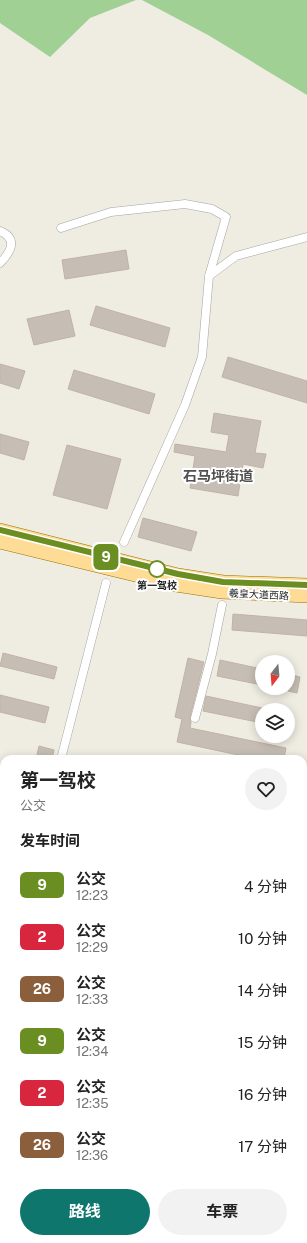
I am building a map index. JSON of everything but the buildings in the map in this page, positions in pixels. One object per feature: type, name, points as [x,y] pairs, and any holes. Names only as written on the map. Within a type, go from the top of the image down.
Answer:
[{"type":"main road","name":"羲皇大道西路","points":[[0,530],[178,574],[223,582],[307,585]]},
{"type":"main road","name":"羲皇大道西路","points":[[0,542],[176,585],[222,592],[307,596]]},
{"type":"street","points":[[61,228],[111,212],[185,204],[212,208],[226,217],[209,276],[202,358],[185,405],[124,542]]},
{"type":"street","points":[[0,231],[7,236],[11,246],[7,257],[0,263]]},
{"type":"street","points":[[209,276],[236,256],[307,237]]},
{"type":"street","points":[[62,755],[106,583]]},
{"type":"street","points":[[195,718],[212,654],[222,605]]},
{"type":"green space","points":[[0,0],[136,0],[90,18],[50,57],[0,23]]},
{"type":"green space","points":[[142,0],[307,0],[307,95],[208,35]]},
{"type":"bus line","name":"9","points":[[0,530],[178,574],[223,582],[307,585]]},
{"type":"place","name":"第一驾校","points":[[157,569]]},
{"type":"district","name":"石马坪街道","points":[[218,476]]}]
